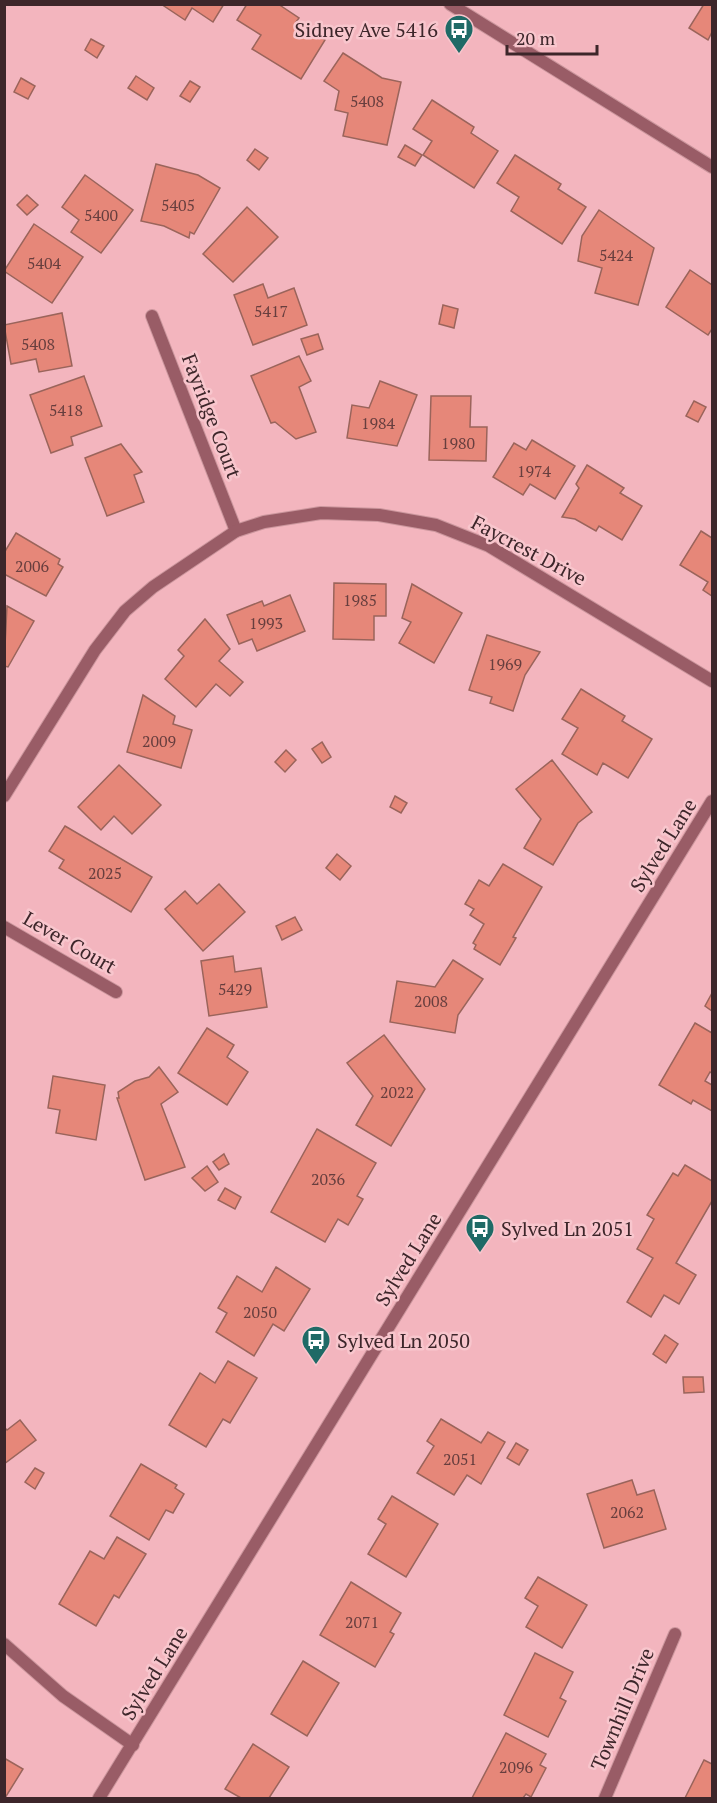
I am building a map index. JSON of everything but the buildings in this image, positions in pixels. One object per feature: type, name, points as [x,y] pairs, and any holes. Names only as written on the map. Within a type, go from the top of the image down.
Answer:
[{"type":"street","points":[[450,4],[712,166]]},
{"type":"street","name":"Fayridge Court","points":[[152,316],[236,531]]},
{"type":"street","name":"Faycrest Drive","points":[[4,796],[95,650],[125,611],[153,587],[236,531],[264,522],[321,513],[379,514],[435,525],[489,546],[712,681]]},
{"type":"street","name":"Sylved Lane","points":[[99,1798],[712,801]]},
{"type":"street","name":"Lever Court","points":[[4,927],[117,992]]},
{"type":"street","name":"Townhill Drive","points":[[605,1798],[675,1634]]},
{"type":"street","points":[[4,1644],[63,1695],[133,1745]]},
{"type":"place","name":"Sidney Ave 5416","points":[[459,54]]},
{"type":"place","name":"Sylved Ln 2051","points":[[480,1254]]},
{"type":"place","name":"Sylved Ln 2050","points":[[316,1366]]}]
